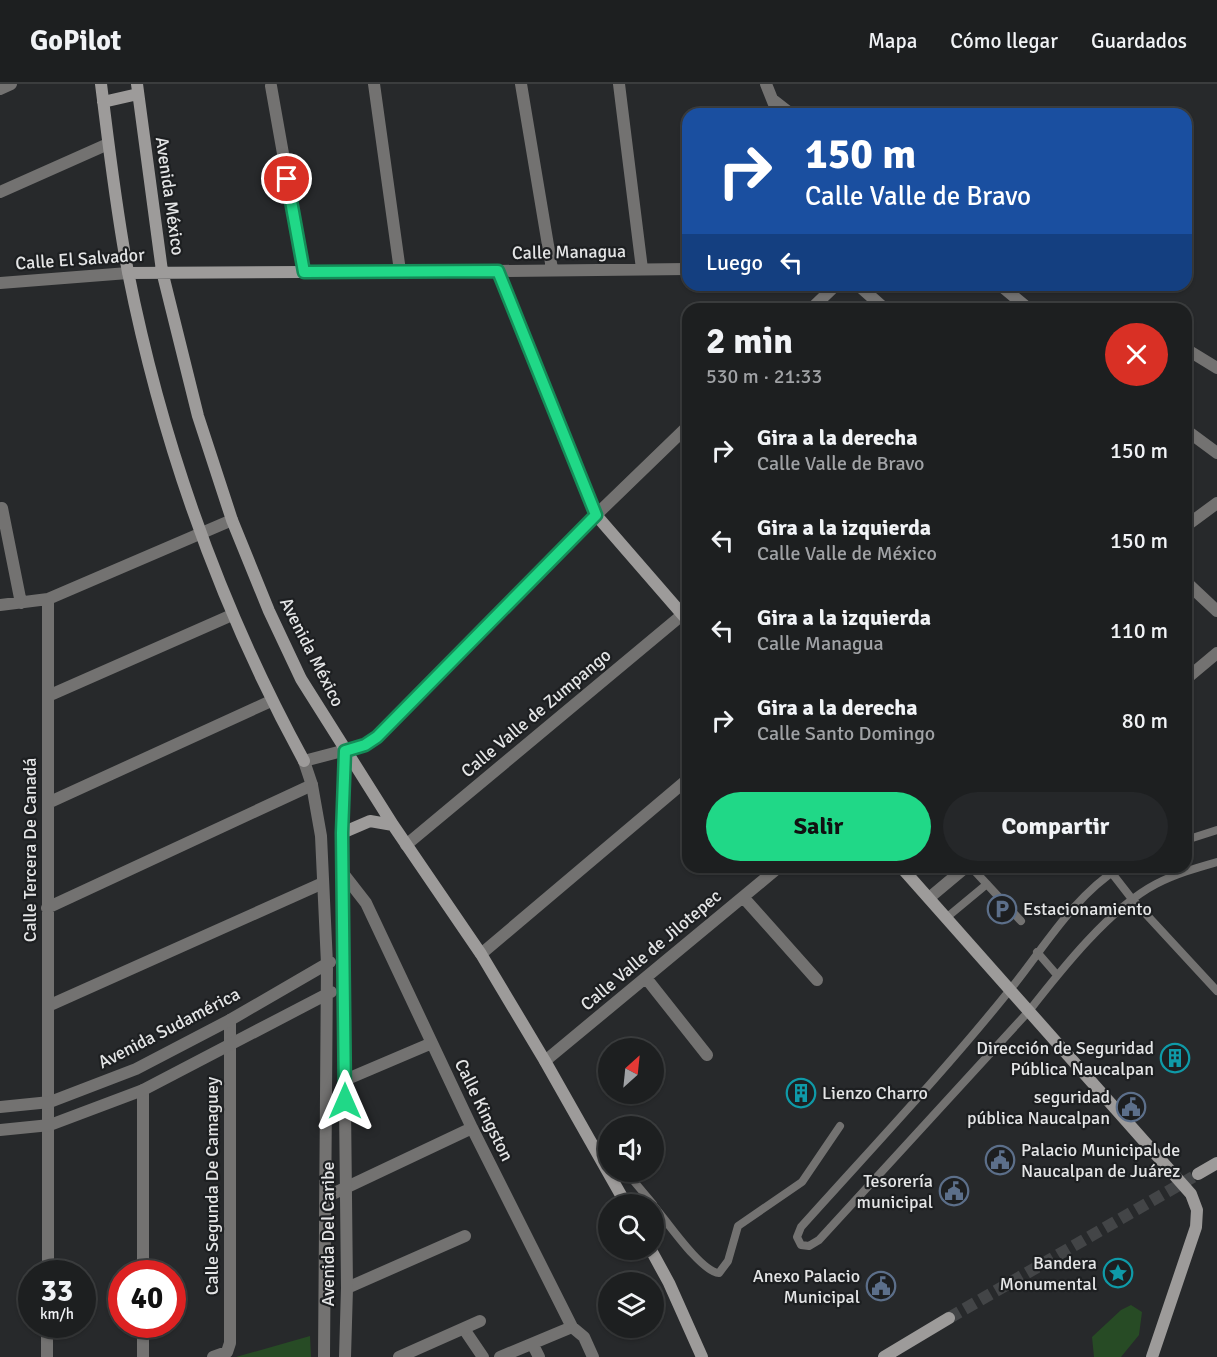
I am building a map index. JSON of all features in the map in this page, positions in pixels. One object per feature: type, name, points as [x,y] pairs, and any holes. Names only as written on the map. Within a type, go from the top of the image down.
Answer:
[{"type":"main road","points":[[101,84],[128,273],[165,422],[201,534],[232,615],[271,701],[304,761]]},
{"type":"main road","points":[[103,102],[138,89]]},
{"type":"main road","name":"Avenida México","points":[[138,89],[162,271],[198,416],[232,520],[301,679],[393,825],[481,954],[598,1150]]},
{"type":"main road","name":"Calle Managua","points":[[162,271],[498,271]]},
{"type":"main road","name":"Calle El Salvador","points":[[128,273],[162,271]]},
{"type":"main road","points":[[498,271],[596,515],[682,610]]},
{"type":"main road","points":[[342,833],[370,821],[393,825]]},
{"type":"main road","points":[[906,873],[1191,1194],[1197,1210],[1196,1227],[1152,1357]]},
{"type":"main road","points":[[1198,1174],[1217,1163]]},
{"type":"main road","points":[[656,1260],[702,1357]]},
{"type":"main road","points":[[884,1357],[948,1318]]},
{"type":"street","points":[[0,89],[11,84]]},
{"type":"street","points":[[374,84],[400,271]]},
{"type":"street","points":[[521,84],[552,269]]},
{"type":"street","points":[[619,84],[642,269]]},
{"type":"street","points":[[766,84],[775,108]]},
{"type":"street","points":[[270,85],[304,272]]},
{"type":"street","points":[[771,98],[784,108]]},
{"type":"street","points":[[0,192],[108,144]]},
{"type":"street","name":"Calle Managua","points":[[498,271],[682,269]]},
{"type":"street","name":"Calle El Salvador","points":[[0,283],[128,273]]},
{"type":"street","points":[[817,303],[830,291]]},
{"type":"street","points":[[865,291],[878,303]]},
{"type":"street","points":[[1007,291],[1022,303]]},
{"type":"street","points":[[1192,353],[1217,368]]},
{"type":"street","points":[[304,761],[365,745],[377,737],[596,515],[682,432]]},
{"type":"street","points":[[1192,434],[1217,453]]},
{"type":"street","points":[[1192,522],[1217,503]]},
{"type":"street","points":[[2,508],[21,603]]},
{"type":"street","points":[[0,605],[48,599],[232,520]]},
{"type":"street","points":[[1192,588],[1217,611]]},
{"type":"street","name":"Calle Tercera De Canadá","points":[[48,599],[50,802],[47,908],[50,1102],[48,1260]]},
{"type":"street","points":[[48,696],[232,615]]},
{"type":"street","name":"Calle Valle de Zumpango","points":[[406,844],[682,619]]},
{"type":"street","points":[[1192,674],[1217,653]]},
{"type":"street","points":[[50,802],[271,701]]},
{"type":"street","name":"Avenida Del Caribe","points":[[345,751],[342,833],[345,876],[347,1288],[345,1357]]},
{"type":"street","name":"Avenida Del Caribe","points":[[304,761],[312,784],[321,836],[327,964],[324,1357]]},
{"type":"street","points":[[47,908],[312,784]]},
{"type":"street","points":[[481,954],[682,784]]},
{"type":"street","points":[[321,836],[342,833]]},
{"type":"street","name":"Calle Valle de Jilotepec","points":[[545,1061],[772,873]]},
{"type":"street","points":[[928,898],[959,873]]},
{"type":"street","name":"Calle Kingston","points":[[345,876],[366,903],[472,1128],[572,1327],[585,1337],[593,1357]]},
{"type":"street","points":[[48,1006],[322,883]]},
{"type":"street","points":[[743,897],[817,980]]},
{"type":"street","name":"Avenida Sudamérica","points":[[0,1107],[50,1102],[136,1069],[230,1020],[344,954]]},
{"type":"street","points":[[646,978],[707,1055]]},
{"type":"street","points":[[0,1130],[50,1125],[143,1090],[345,984]]},
{"type":"street","name":"Calle Segunda De Camaguey","points":[[213,1357],[226,1352],[230,1343],[230,1020]]},
{"type":"street","points":[[345,1080],[432,1043]]},
{"type":"street","points":[[143,1090],[143,1260]]},
{"type":"street","points":[[326,1197],[472,1128]]},
{"type":"street","points":[[347,1288],[465,1236]]},
{"type":"street","points":[[399,1357],[480,1321]]},
{"type":"street","points":[[500,1357],[572,1327]]},
{"type":"street","points":[[464,1329],[483,1357]]},
{"type":"street","points":[[47,1338],[47,1357]]},
{"type":"street","points":[[143,1338],[143,1357]]},
{"type":"street","points":[[533,1345],[539,1357]]},
{"type":"lane","points":[[1192,838],[1217,830]]},
{"type":"lane","points":[[1192,870],[1217,862]]},
{"type":"lane","points":[[977,873],[1021,921]]},
{"type":"lane","points":[[1110,873],[1087,891],[1037,952],[1009,991],[801,1227],[797,1237],[801,1245],[809,1246],[819,1240],[1029,1011],[1057,975],[1132,900],[1173,876],[1182,873]]},
{"type":"lane","points":[[1112,873],[1132,900],[1217,991]]},
{"type":"lane","points":[[946,918],[987,884]]},
{"type":"lane","points":[[1037,952],[1057,975]]},
{"type":"lane","points":[[664,1218],[694,1255],[712,1273],[719,1273],[728,1260],[738,1226],[802,1182],[840,1126]]},
{"type":"lane","points":[[635,1182],[645,1194]]},
{"type":"green space","points":[[1131,1305],[1142,1312],[1139,1335],[1121,1357],[1094,1357],[1092,1337],[1121,1310]]},
{"type":"green space","points":[[310,1336],[311,1357],[236,1357]]},
{"type":"tunnel","points":[[949,1318],[1198,1174]]},
{"type":"place","name":"Estacionamiento","points":[[1002,909]]},
{"type":"place","name":"Dirección de Seguridad Pública Naucalpan","points":[[1175,1058]]},
{"type":"place","name":"Lienzo Charro","points":[[801,1093]]},
{"type":"place","name":"seguridad pública Naucalpan","points":[[1131,1107]]},
{"type":"place","name":"Palacio Municipal de Naucalpan de Juárez","points":[[1000,1160]]},
{"type":"place","name":"Tesorería municipal","points":[[954,1191]]},
{"type":"place","name":"Bandera Monumental","points":[[1118,1273]]},
{"type":"place","name":"Anexo Palacio Municipal","points":[[881,1286]]},
{"type":"route","points":[[287,179],[304,272],[498,271],[596,515],[377,737],[365,745],[345,751],[342,833],[345,876],[345,1101]]}]
